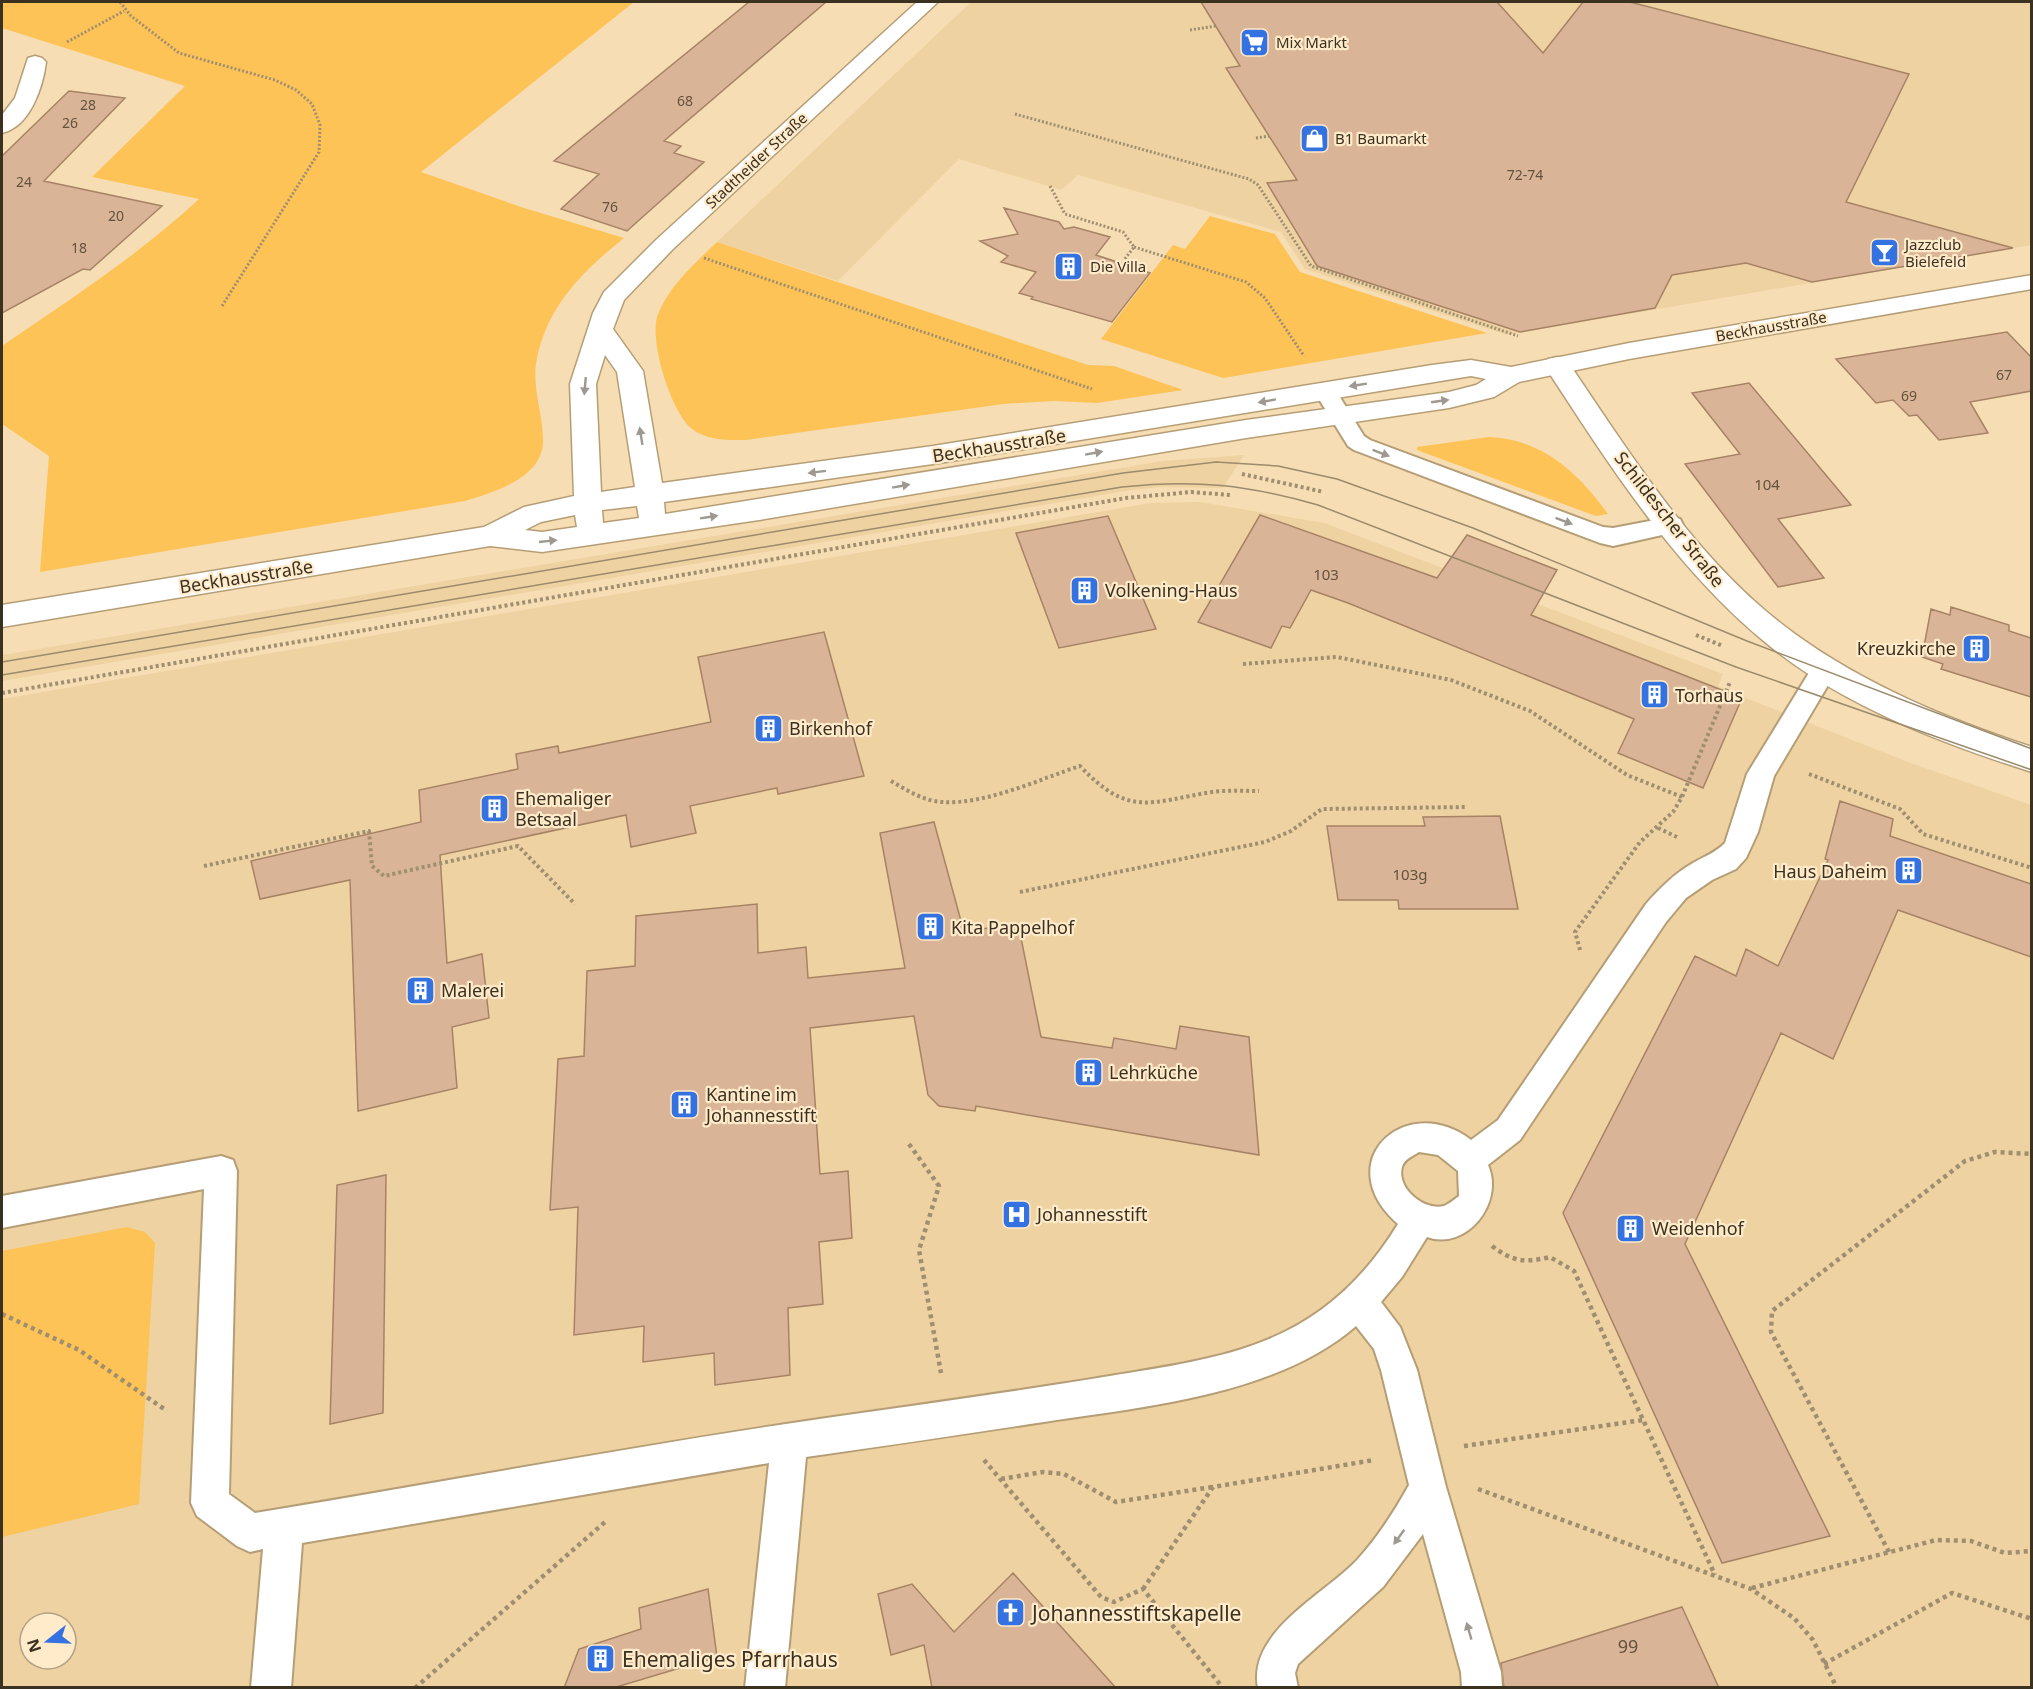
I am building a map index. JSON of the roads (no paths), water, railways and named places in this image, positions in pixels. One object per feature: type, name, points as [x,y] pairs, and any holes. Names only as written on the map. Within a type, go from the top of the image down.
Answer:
[{"type":"main road","name":"Stadtheider Straße","points":[[590,535],[583,384],[605,313],[613,297],[664,244],[928,2]]},
{"type":"main road","points":[[2,126],[24,103],[32,86],[35,63]]},
{"type":"main road","name":"Beckhausstraße","points":[[2,616],[490,536],[542,542],[590,535],[1458,398],[1485,391],[1511,375],[2031,282]]},
{"type":"main road","points":[[601,331],[630,371],[650,494],[651,525]]},
{"type":"main road","name":"Schildescher Straße","points":[[1557,366],[1671,525],[1727,591],[1787,643],[1824,670],[1914,716],[2031,760]]},
{"type":"main road","name":"Beckhausstraße","points":[[490,536],[534,514],[587,503],[933,455],[1471,368],[1511,375]]},
{"type":"lane","points":[[1325,391],[1356,441],[1362,446],[1600,535],[1613,537],[1671,525]]},
{"type":"lane","points":[[1469,1160],[1509,1130],[1656,913],[1676,890],[1702,872],[1726,861],[1736,849],[1744,832],[1757,784],[1824,670]]},
{"type":"lane","points":[[1431,1137],[1445,1141],[1469,1160],[1476,1174],[1477,1189],[1474,1203],[1458,1218],[1436,1223],[1419,1220],[1405,1212],[1387,1188],[1386,1161],[1393,1150],[1403,1142],[1431,1137]]},
{"type":"lane","points":[[2,1212],[221,1171],[210,1503],[250,1533],[789,1442],[950,1420],[1185,1381],[1229,1370],[1273,1355],[1317,1333],[1360,1303],[1381,1280],[1419,1220]]},
{"type":"lane","points":[[1360,1303],[1388,1339],[1399,1370],[1424,1470],[1481,1672],[1482,1688]]},
{"type":"lane","points":[[765,1688],[789,1442]]},
{"type":"lane","points":[[1278,1688],[1275,1672],[1283,1651],[1370,1574],[1402,1534],[1424,1470]]},
{"type":"lane","points":[[271,1688],[284,1527]]},
{"type":"tram line","points":[[2,662],[1123,473],[1216,462],[1278,466],[1337,479],[1473,528],[1747,641],[2032,749]]},
{"type":"tram line","points":[[2,675],[1122,487],[1198,484],[1244,488],[1318,505],[1736,667],[2032,770]]},
{"type":"place","name":"Mix Markt","points":[[1255,42]]},
{"type":"place","name":"B1 Baumarkt","points":[[1314,138]]},
{"type":"place","name":"Jazzclub Bielefeld","points":[[1884,253]]},
{"type":"place","name":"Die Villa","points":[[1069,266]]},
{"type":"place","name":"Volkening-Haus","points":[[1084,590]]},
{"type":"place","name":"Kreuzkirche","points":[[1977,648]]},
{"type":"place","name":"Torhaus","points":[[1654,695]]},
{"type":"place","name":"Birkenhof","points":[[768,728]]},
{"type":"place","name":"Ehemaliger Betsaal","points":[[494,808]]},
{"type":"place","name":"Haus Daheim","points":[[1908,871]]},
{"type":"place","name":"Kita Pappelhof","points":[[930,927]]},
{"type":"place","name":"Malerei","points":[[420,990]]},
{"type":"place","name":"Lehrküche","points":[[1088,1072]]},
{"type":"place","name":"Kantine im Johannesstift","points":[[685,1104]]},
{"type":"place","name":"Johannesstift","points":[[1016,1214]]},
{"type":"place","name":"Weidenhof","points":[[1631,1228]]},
{"type":"place","name":"Johannesstiftskapelle","points":[[1011,1613]]},
{"type":"place","name":"Ehemaliges Pfarrhaus","points":[[601,1659]]}]
